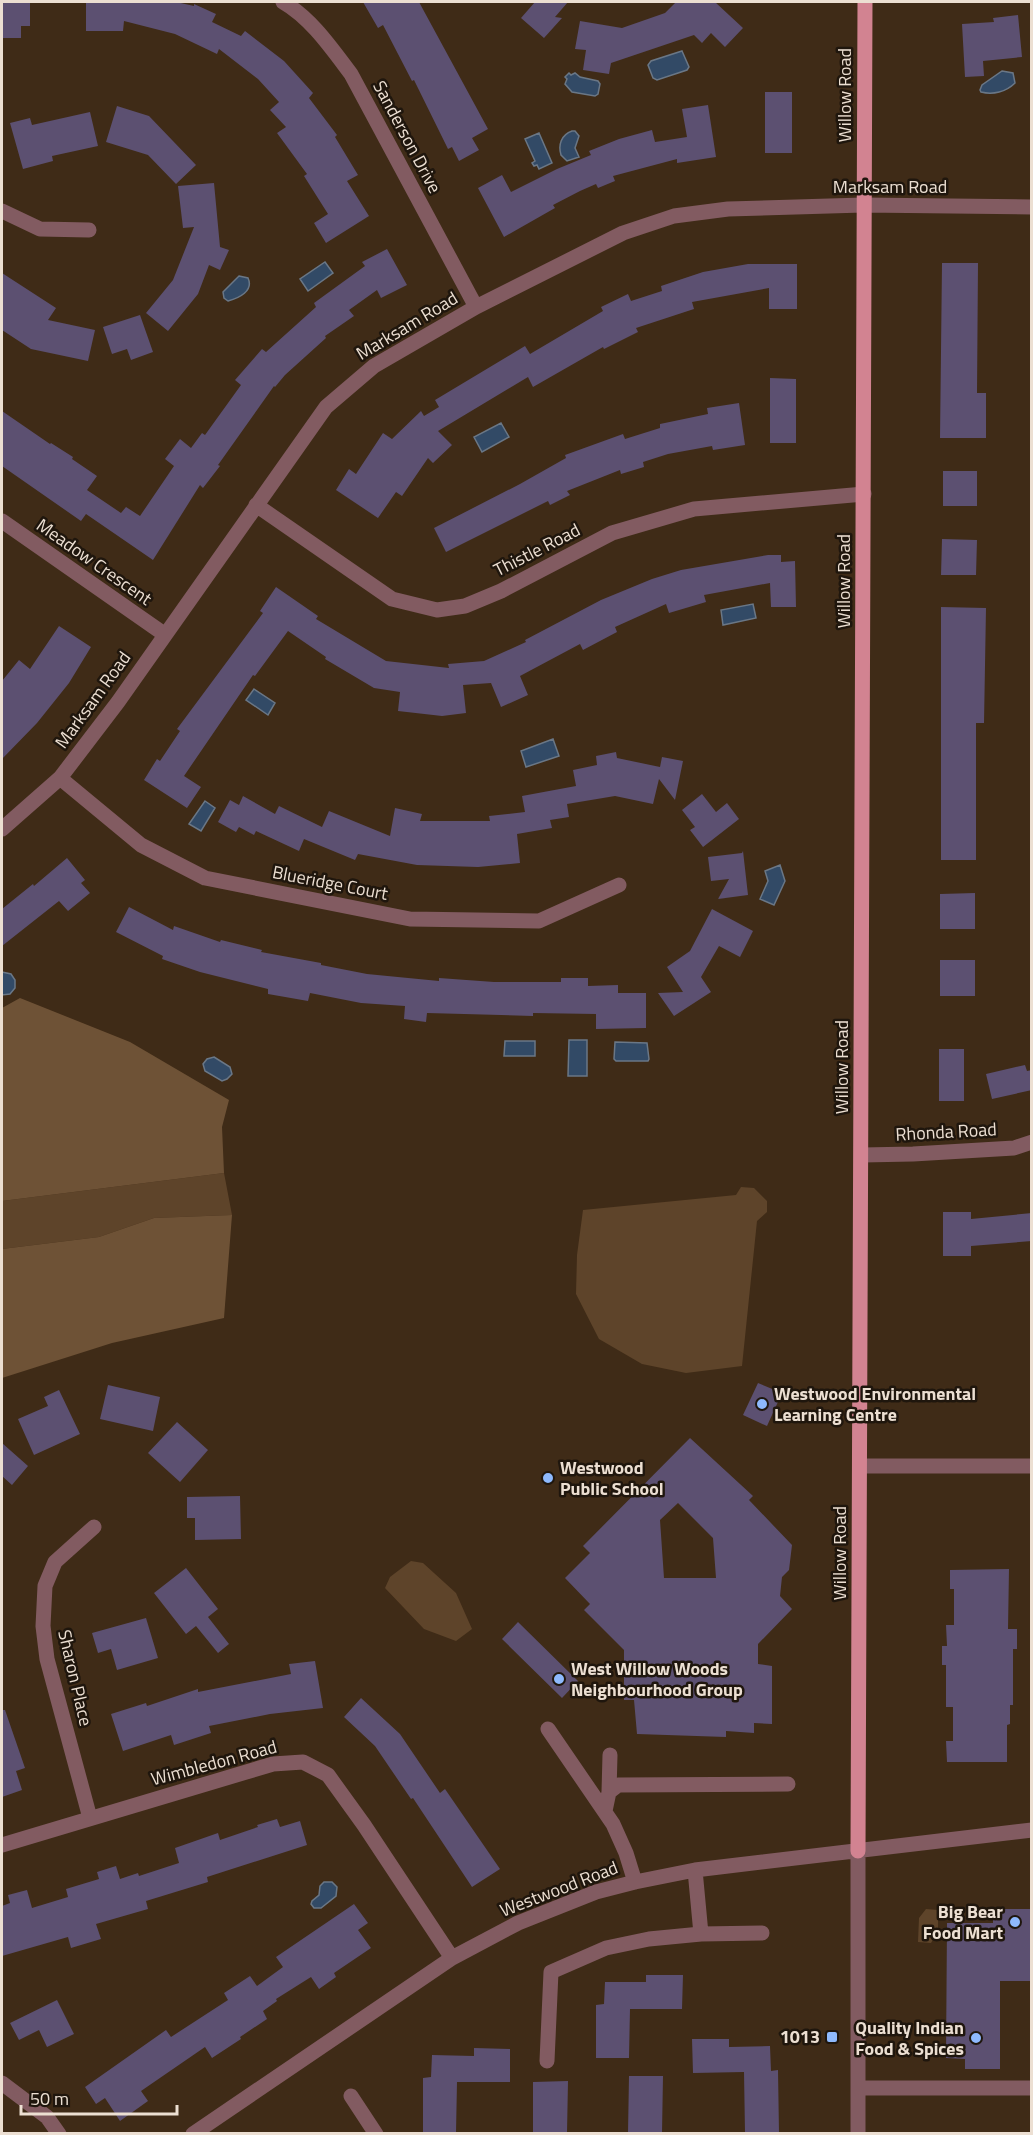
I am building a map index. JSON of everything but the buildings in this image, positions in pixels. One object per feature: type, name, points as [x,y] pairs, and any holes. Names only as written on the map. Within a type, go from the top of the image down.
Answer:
[{"type":"main road","name":"Willow Road","points":[[858,1851],[865,2]]},
{"type":"street","name":"Sanderson Drive","points":[[290,3],[326,41],[351,74],[476,307]]},
{"type":"street","name":"Marksam Road","points":[[2,829],[60,778],[118,702],[326,407],[374,366],[476,307],[623,233],[674,216],[728,209],[864,205],[1032,207]]},
{"type":"street","points":[[2,210],[40,229],[89,230]]},
{"type":"street","name":"Thistle Road","points":[[256,505],[392,599],[437,610],[465,606],[501,591],[612,533],[694,509],[864,494]]},
{"type":"street","name":"Meadow Crescent","points":[[2,521],[164,634]]},
{"type":"street","name":"Blueridge Court","points":[[60,778],[141,845],[205,878],[410,919],[539,921],[619,885]]},
{"type":"street","name":"Rhonda Road","points":[[862,1155],[1014,1148],[1032,1142]]},
{"type":"street","points":[[860,1466],[1032,1466]]},
{"type":"street","name":"Sharon Place","points":[[90,1818],[47,1659],[43,1626],[45,1586],[55,1562],[94,1527]]},
{"type":"street","points":[[548,1730],[605,1811],[626,1853],[635,1882]]},
{"type":"street","points":[[605,1811],[609,1792],[610,1755]]},
{"type":"street","name":"Wimbledon Road","points":[[2,1845],[273,1764],[303,1762],[328,1775],[452,1958]]},
{"type":"street","points":[[609,1792],[618,1785],[788,1784]]},
{"type":"street","name":"Westwood Road","points":[[193,2133],[452,1958],[518,1923],[596,1892],[695,1870],[1032,1830]]},
{"type":"street","name":"Willow Road","points":[[858,1851],[858,2133]]},
{"type":"street","points":[[695,1870],[701,1934]]},
{"type":"street","points":[[547,2061],[551,1972],[606,1948],[649,1939],[701,1934],[762,1933]]},
{"type":"street","points":[[2,2083],[47,2117],[59,2133]]},
{"type":"street","points":[[858,2088],[1032,2088]]},
{"type":"street","points":[[351,2097],[376,2133]]},
{"type":"shaded area","points":[[20,998],[130,1042],[229,1100],[222,1127],[224,1173],[2,1201],[2,1008]]},
{"type":"shaded area","points":[[224,1173],[232,1215],[154,1218],[99,1237],[2,1249],[2,1201]]},
{"type":"shaded area","points":[[741,1187],[754,1188],[767,1201],[767,1212],[757,1221],[742,1366],[686,1373],[642,1364],[599,1339],[576,1294],[577,1255],[583,1210],[736,1195]]},
{"type":"shaded area","points":[[232,1215],[224,1318],[112,1343],[2,1378],[2,1249],[99,1237],[154,1218]]},
{"type":"shaded area","points":[[411,1561],[423,1563],[456,1593],[472,1629],[456,1641],[424,1629],[385,1588],[390,1577]]},
{"type":"shaded area","points":[[926,1909],[938,1910],[938,1931],[931,1943],[918,1942],[919,1918]]},
{"type":"water","points":[[682,51],[689,67],[687,70],[657,80],[653,78],[648,65],[651,61]]},
{"type":"water","points":[[1002,71],[1013,73],[1015,83],[999,92],[981,92],[982,85]]},
{"type":"water","points":[[569,73],[598,81],[600,84],[598,94],[595,96],[572,92],[565,84],[567,79],[565,77]]},
{"type":"water","points":[[572,131],[579,136],[575,148],[579,157],[567,161],[561,155],[560,144],[565,135]]},
{"type":"water","points":[[539,133],[552,163],[539,169],[532,163],[535,161],[525,139]]},
{"type":"water","points":[[325,262],[333,273],[308,291],[300,279]]},
{"type":"water","points":[[239,276],[248,278],[249,287],[241,296],[228,301],[224,298],[223,292]]},
{"type":"water","points":[[501,423],[509,437],[482,452],[474,437]]},
{"type":"water","points":[[753,604],[756,618],[723,625],[721,610]]},
{"type":"water","points":[[254,689],[275,703],[268,715],[246,700]]},
{"type":"water","points":[[553,739],[559,756],[526,767],[521,751]]},
{"type":"water","points":[[205,801],[215,808],[201,831],[189,824]]},
{"type":"water","points":[[780,865],[785,881],[774,905],[760,899],[768,881],[765,871]]},
{"type":"water","points":[[2,972],[11,974],[15,980],[15,988],[10,994],[2,995]]},
{"type":"water","points":[[569,1040],[587,1040],[587,1076],[568,1076]]},
{"type":"water","points":[[505,1041],[535,1041],[535,1056],[504,1056]]},
{"type":"water","points":[[615,1042],[647,1043],[648,1061],[616,1061],[614,1059]]},
{"type":"water","points":[[214,1057],[230,1067],[232,1074],[227,1079],[222,1081],[205,1071],[203,1064],[207,1059]]},
{"type":"water","points":[[324,1882],[332,1882],[337,1887],[336,1896],[321,1908],[314,1908],[312,1901],[319,1895],[320,1886]]},
{"type":"place","name":"Westwood Environmental Learning Centre","points":[[762,1404]]},
{"type":"place","name":"Westwood Public School","points":[[548,1478]]},
{"type":"place","name":"West Willow Woods Neighbourhood Group","points":[[559,1679]]},
{"type":"place","name":"Big Bear Food Mart","points":[[1015,1922]]},
{"type":"place","name":"1013","points":[[832,2037]]},
{"type":"place","name":"Quality Indian Food & Spices","points":[[976,2038]]}]
